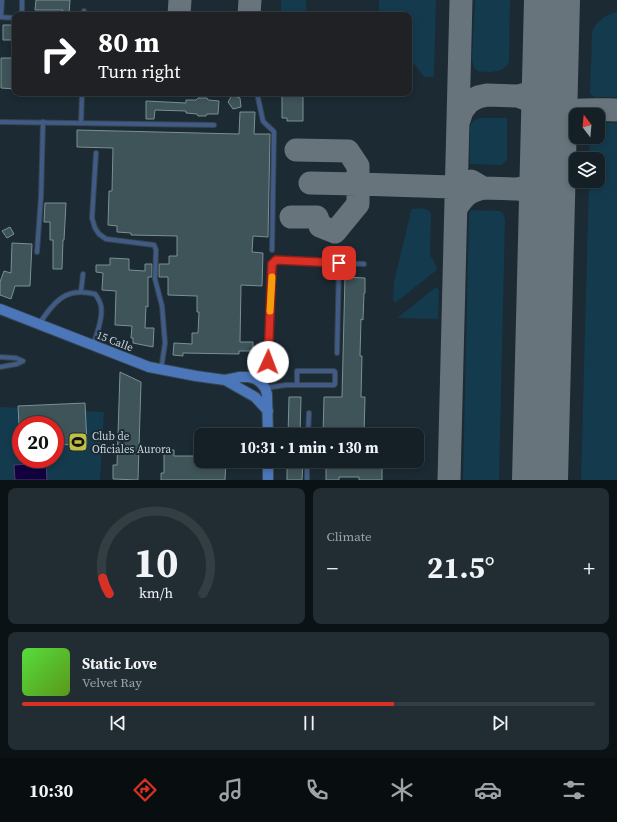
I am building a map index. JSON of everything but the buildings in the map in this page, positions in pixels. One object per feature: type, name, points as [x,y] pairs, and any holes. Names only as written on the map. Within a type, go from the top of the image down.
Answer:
[{"type":"main road","name":"15 Calle","points":[[0,309],[143,365],[161,370],[225,380]]},
{"type":"main road","points":[[225,380],[248,377],[256,380],[266,388],[268,394],[268,428]]},
{"type":"main road","points":[[225,380],[255,397],[268,411]]},
{"type":"main road","points":[[268,468],[268,480]]},
{"type":"lane","points":[[2,0],[0,17],[12,18]]},
{"type":"lane","points":[[22,0],[22,12]]},
{"type":"lane","points":[[81,123],[82,96]]},
{"type":"lane","points":[[258,96],[263,121],[274,132],[272,250]]},
{"type":"lane","points":[[0,121],[214,125]]},
{"type":"lane","points":[[37,252],[41,197],[43,122]]},
{"type":"lane","points":[[96,153],[92,218],[95,228],[99,234],[106,239],[154,246],[156,250],[155,279],[162,306],[165,343],[161,370]]},
{"type":"lane","points":[[297,384],[298,371],[334,371],[334,385],[297,384],[266,388],[272,264],[276,260],[364,264]]},
{"type":"lane","points":[[337,353],[339,263]]},
{"type":"lane","points":[[81,291],[83,274]]},
{"type":"lane","points":[[39,324],[52,306],[66,296],[81,291],[95,294],[102,307],[100,325],[93,345]]},
{"type":"lane","points":[[0,357],[16,358],[23,361],[17,364],[0,367]]},
{"type":"lane","points":[[308,413],[308,428]]},
{"type":"lane","points":[[307,480],[308,468]]},
{"type":"shaded area","points":[[306,0],[307,12],[281,12],[281,1]]},
{"type":"shaded area","points":[[379,0],[436,0],[434,77],[424,77],[412,62],[412,12],[379,12]]},
{"type":"shaded area","points":[[475,0],[510,0],[509,62],[507,66],[500,70],[482,72],[474,68],[472,60]]},
{"type":"shaded area","points":[[617,12],[617,97],[595,97],[590,94],[592,32],[596,24],[602,19]]},
{"type":"shaded area","points":[[479,118],[507,118],[507,159],[502,165],[470,164],[470,125],[473,121]]},
{"type":"shaded area","points":[[617,123],[617,480],[581,480],[589,188],[605,188],[605,152],[589,152],[590,144],[605,144],[605,124]]},
{"type":"shaded area","points":[[412,209],[425,209],[431,214],[430,255],[438,269],[395,303],[393,300],[394,282]]},
{"type":"shaded area","points":[[471,210],[500,211],[503,213],[505,220],[499,480],[463,480],[469,214]]},
{"type":"shaded area","points":[[436,287],[439,291],[438,319],[397,318]]},
{"type":"shaded area","name":"Club de Oficiales Aurora","points":[[0,407],[104,412],[100,480],[0,480]]},
{"type":"shaded area","points":[[14,468],[46,468],[47,480],[15,480]]},
{"type":"taxiway","points":[[179,12],[180,0]]},
{"type":"taxiway","points":[[249,12],[250,0]]},
{"type":"taxiway","points":[[449,480],[461,0]]},
{"type":"taxiway","points":[[551,7],[565,0]]},
{"type":"taxiway","points":[[518,96],[530,93],[540,88],[546,82],[550,72]]},
{"type":"taxiway","points":[[459,120],[462,111],[469,102],[478,97],[487,95],[518,96],[539,104],[549,122]]},
{"type":"taxiway","points":[[549,126],[551,121],[559,114],[566,112],[584,110],[617,110]]},
{"type":"taxiway","points":[[296,150],[348,151],[358,166],[358,184],[483,188],[468,194],[457,207]]},
{"type":"taxiway","points":[[471,181],[483,188],[515,189],[535,186],[542,182],[547,176]]},
{"type":"taxiway","points":[[291,217],[317,217],[320,226],[335,232],[358,204],[358,184],[310,183]]},
{"type":"taxiway","points":[[515,189],[535,192],[541,197],[547,207]]},
{"type":"runway","points":[[540,480],[552,0]]},
{"type":"slow traffic","points":[[270,311],[272,277]]},
{"type":"place","name":"Club de Oficiales Aurora","points":[[78,442]]},
{"type":"route","points":[[268,362],[273,262],[276,260],[339,263]]}]
